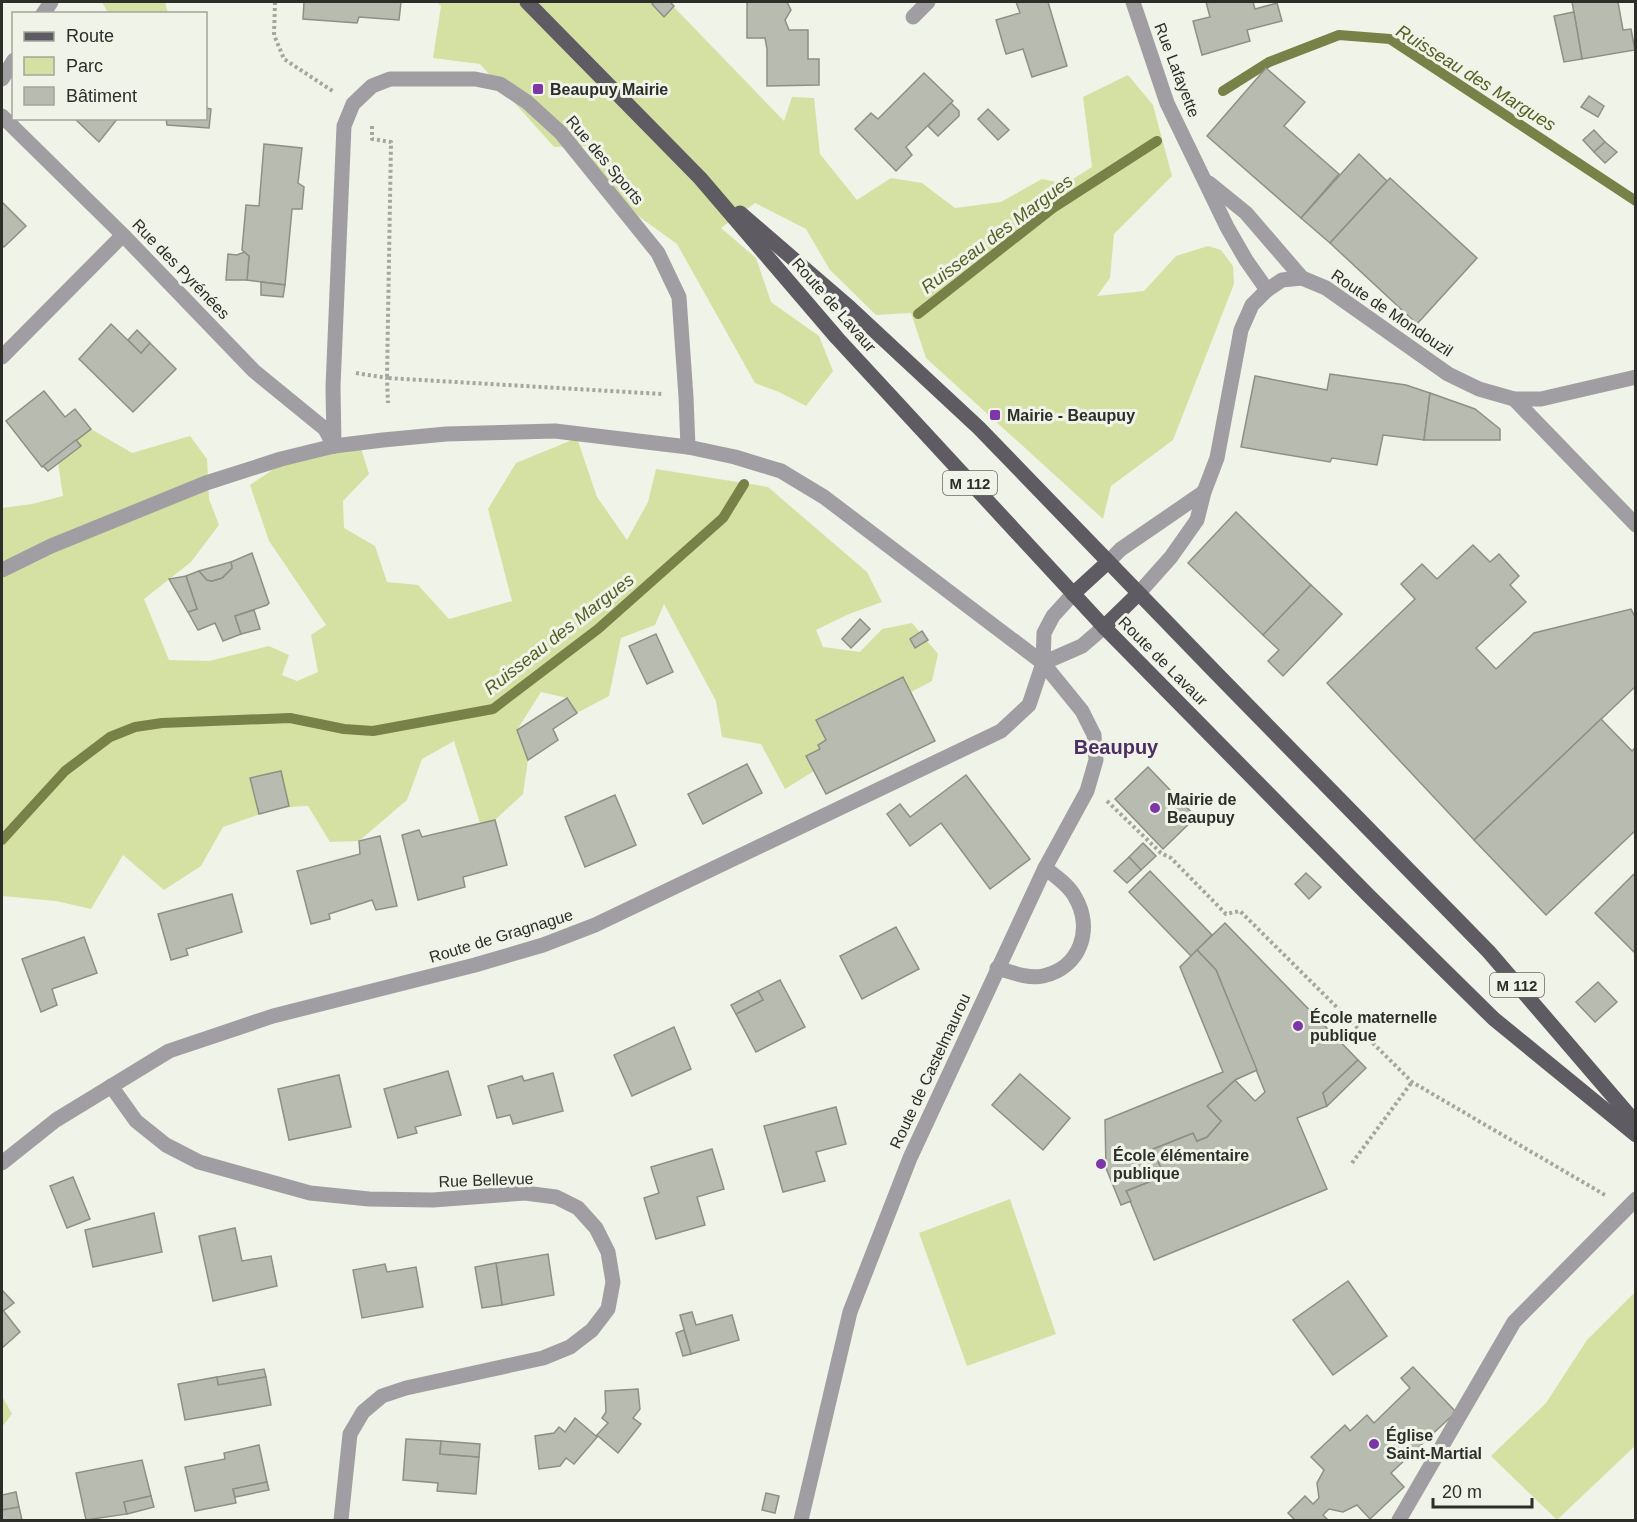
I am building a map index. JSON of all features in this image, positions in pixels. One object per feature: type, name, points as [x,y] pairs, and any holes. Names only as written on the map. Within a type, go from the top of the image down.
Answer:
[{"type":"main road","name":"Route de Lavaur","points":[[527,2],[700,178],[837,338],[1104,627],[1362,889],[1494,1018],[1635,1136]]},
{"type":"main road","name":"Route de Lavaur","points":[[700,178],[849,307],[979,428],[1138,594],[1489,952],[1635,1123]]},
{"type":"main road","points":[[1073,594],[1108,562]]},
{"type":"main road","points":[[1104,627],[1138,594]]},
{"type":"street","points":[[913,17],[928,2]]},
{"type":"street","name":"Rue Lafayette","points":[[1133,2],[1167,103],[1227,227],[1267,290]]},
{"type":"street","points":[[2,78],[12,63]]},
{"type":"street","name":"Rue des Sports","points":[[353,104],[372,86],[390,79],[475,79],[500,84],[527,102],[561,134],[658,253],[679,297],[688,447]]},
{"type":"street","points":[[334,446],[333,387],[344,126],[353,104]]},
{"type":"street","name":"Rue des Pyrénées","points":[[2,116],[123,235],[254,371],[325,429],[334,446]]},
{"type":"street","name":"Rue Lafayette","points":[[1206,182],[1246,213],[1302,278]]},
{"type":"street","points":[[2,357],[123,235]]},
{"type":"street","points":[[1138,594],[1171,557],[1197,520],[1204,492],[1217,458],[1241,330],[1252,304],[1282,280],[1302,278]]},
{"type":"street","name":"Route de Mondouzil","points":[[1302,278],[1326,288],[1448,374],[1479,389],[1514,399],[1540,399],[1635,377]]},
{"type":"street","points":[[1514,399],[1635,525]]},
{"type":"street","name":"Route de Castelmaurou","points":[[2,570],[51,546],[206,483],[281,459],[334,446],[446,434],[555,431],[688,447],[735,457],[781,471],[824,497],[1043,663],[1082,711],[1094,735],[1096,760],[1087,790],[1045,868],[910,1158],[850,1312],[801,1521]]},
{"type":"street","points":[[1108,562],[1121,549],[1204,492]]},
{"type":"street","name":"Route de Gragnague","points":[[2,1162],[56,1120],[169,1051],[273,1016],[475,965],[543,945],[595,925],[1002,730],[1029,705],[1043,663],[1044,633],[1053,616],[1073,594]]},
{"type":"street","points":[[1043,663],[1082,646],[1104,627]]},
{"type":"street","points":[[997,968],[1027,976],[1042,976],[1066,967],[1082,944],[1085,927],[1082,908],[1074,894],[1045,868]]},
{"type":"street","name":"Rue Bellevue","points":[[111,1086],[136,1121],[166,1145],[199,1162],[310,1193],[369,1199],[433,1200],[525,1193],[556,1197],[578,1208],[596,1228],[608,1252],[613,1282],[608,1309],[592,1330],[570,1347],[543,1358],[406,1388],[382,1396],[363,1412],[350,1434],[341,1521]]},
{"type":"street","points":[[1399,1521],[1514,1322],[1632,1207]]},
{"type":"path","points":[[275,2],[274,35],[284,59],[353,104],[372,121],[372,139],[391,142],[388,403]]},
{"type":"path","points":[[387,378],[638,391],[686,397]]},
{"type":"path","points":[[1102,796],[1161,853],[1171,858],[1227,914],[1240,911],[1412,1082],[1632,1207]]},
{"type":"path","points":[[1352,1163],[1412,1082]]},
{"type":"green space","points":[[102,2],[165,2],[168,12],[107,12]]},
{"type":"green space","points":[[437,2],[669,2],[784,121],[792,97],[814,98],[820,154],[857,200],[891,178],[922,183],[955,208],[1001,202],[1042,179],[1065,184],[1092,167],[1083,97],[1128,75],[1153,105],[1172,176],[1114,234],[1110,278],[1097,296],[1144,291],[1176,256],[1208,246],[1221,250],[1233,266],[1234,284],[1173,440],[1111,486],[1103,519],[926,358],[911,313],[876,315],[830,270],[806,229],[755,203],[721,228],[756,258],[771,302],[819,336],[833,371],[806,406],[755,383],[677,244],[598,187],[589,146],[554,147],[480,64],[433,58],[441,6]]},
{"type":"green space","points":[[91,429],[132,453],[190,436],[207,459],[209,499],[219,525],[191,562],[144,599],[169,660],[209,661],[269,646],[289,655],[282,675],[297,681],[318,672],[311,635],[326,625],[269,541],[250,485],[286,461],[361,448],[369,474],[343,501],[344,528],[375,546],[387,582],[418,585],[449,619],[512,601],[488,509],[516,463],[577,438],[597,497],[627,540],[648,502],[656,469],[768,487],[867,572],[882,602],[849,614],[816,630],[823,647],[860,652],[882,629],[912,623],[938,654],[932,681],[911,692],[903,677],[816,720],[826,740],[818,745],[820,749],[814,771],[785,789],[761,744],[722,737],[716,701],[664,604],[655,625],[621,638],[609,696],[577,713],[567,698],[541,692],[517,730],[528,760],[523,794],[495,820],[480,823],[454,741],[422,759],[407,800],[359,841],[330,842],[308,806],[297,806],[265,813],[223,827],[201,866],[164,890],[123,855],[91,909],[56,901],[2,896],[2,508],[32,504],[63,496],[58,463],[80,446],[76,440]]},
{"type":"green space","points":[[1010,1199],[1056,1334],[967,1366],[919,1233]]},
{"type":"green space","points":[[1635,1292],[1635,1446],[1557,1520],[1491,1456],[1546,1403],[1587,1340]]},
{"type":"green space","points":[[2,1396],[12,1414],[2,1427]]},
{"type":"building","points":[[304,2],[401,2],[399,20],[359,17],[357,23],[303,19]]},
{"type":"building","points":[[670,2],[674,6],[664,17],[652,4]]},
{"type":"building","points":[[747,2],[787,2],[791,10],[785,20],[789,30],[808,30],[808,59],[819,59],[819,85],[767,86],[765,38],[747,38]]},
{"type":"building","points":[[1016,2],[1048,2],[1067,66],[1032,77],[1023,49],[1006,54],[996,20],[1020,13]]},
{"type":"building","points":[[1206,2],[1253,2],[1255,9],[1277,3],[1282,21],[1247,30],[1250,41],[1202,55],[1193,21],[1210,17]]},
{"type":"building","points":[[1572,2],[1618,2],[1623,30],[1631,29],[1635,50],[1582,59]]},
{"type":"building","points":[[1574,12],[1582,59],[1564,62],[1554,16]]},
{"type":"building","points":[[1266,68],[1305,102],[1284,126],[1339,174],[1301,218],[1207,136]]},
{"type":"building","points":[[924,73],[953,101],[906,147],[912,155],[896,171],[855,129],[871,113],[878,119]]},
{"type":"building","points":[[1589,96],[1604,106],[1598,117],[1581,107]]},
{"type":"building","points":[[951,103],[959,111],[959,116],[938,136],[928,126]]},
{"type":"building","points":[[207,108],[211,109],[209,128],[167,125],[166,120],[207,120]]},
{"type":"building","points":[[988,109],[1009,130],[998,140],[978,119]]},
{"type":"building","points":[[76,120],[116,120],[99,142]]},
{"type":"building","points":[[1594,130],[1605,142],[1594,152],[1583,140]]},
{"type":"building","points":[[1605,142],[1617,152],[1605,163],[1594,152]]},
{"type":"building","points":[[264,144],[302,148],[298,183],[304,187],[302,209],[292,209],[285,285],[247,280],[249,256],[242,250],[246,205],[259,206]]},
{"type":"building","points":[[1359,154],[1387,181],[1330,243],[1301,218]]},
{"type":"building","points":[[1390,178],[1477,258],[1417,324],[1330,243]]},
{"type":"building","points":[[2,202],[26,226],[4,247],[2,245]]},
{"type":"building","points":[[244,252],[249,256],[247,280],[226,280],[228,254],[237,255]]},
{"type":"building","points":[[261,282],[285,285],[283,297],[261,295]]},
{"type":"building","points":[[111,324],[141,353],[150,343],[176,369],[133,412],[79,359]]},
{"type":"building","points":[[137,330],[150,343],[141,353],[128,340]]},
{"type":"building","points":[[1330,374],[1406,385],[1430,393],[1424,440],[1383,435],[1377,465],[1332,458],[1330,462],[1241,447],[1255,376],[1327,390]]},
{"type":"building","points":[[44,391],[65,417],[75,409],[91,429],[42,467],[6,421]]},
{"type":"building","points":[[1430,393],[1475,409],[1500,429],[1500,440],[1424,440]]},
{"type":"building","points":[[76,440],[81,446],[48,471],[43,466]]},
{"type":"building","points":[[1236,512],[1311,585],[1263,635],[1188,563]]},
{"type":"building","points":[[1473,545],[1490,562],[1499,554],[1519,576],[1510,585],[1526,602],[1476,648],[1496,669],[1534,633],[1631,609],[1636,619],[1636,686],[1474,840],[1327,683],[1415,599],[1401,584],[1422,564],[1437,579]]},
{"type":"building","points":[[252,553],[269,603],[235,616],[241,634],[223,641],[215,623],[198,630],[188,612],[197,609],[186,576],[199,571],[207,580],[222,578],[232,568],[231,562]]},
{"type":"building","points":[[231,562],[232,568],[222,578],[212,581],[207,580],[199,571]]},
{"type":"building","points":[[186,576],[197,609],[188,612],[169,579]]},
{"type":"building","points":[[1311,585],[1342,614],[1283,676],[1268,661],[1279,650],[1263,635]]},
{"type":"building","points":[[254,610],[260,629],[241,634],[235,616]]},
{"type":"building","points":[[860,619],[870,629],[851,648],[842,639]]},
{"type":"building","points":[[922,631],[928,640],[915,648],[910,639]]},
{"type":"building","points":[[656,634],[673,672],[647,684],[629,646]]},
{"type":"building","points":[[903,677],[935,741],[826,794],[806,756],[820,749],[818,745],[826,740],[816,720]]},
{"type":"building","points":[[567,698],[577,713],[553,729],[558,740],[528,760],[517,730]]},
{"type":"building","points":[[1601,719],[1632,751],[1636,747],[1636,830],[1546,915],[1474,840]]},
{"type":"building","points":[[747,764],[762,793],[703,824],[688,794]]},
{"type":"building","name":"Mairie de Beaupuy","points":[[1148,767],[1196,817],[1163,849],[1115,799]]},
{"type":"building","points":[[281,771],[289,806],[259,814],[250,778]]},
{"type":"building","points":[[966,775],[1030,859],[990,889],[941,823],[910,846],[887,814],[900,804],[910,817]]},
{"type":"building","points":[[615,795],[636,845],[585,867],[565,817]]},
{"type":"building","points":[[495,820],[507,865],[463,877],[465,887],[418,900],[402,835],[419,830],[422,837]]},
{"type":"building","points":[[380,836],[397,906],[376,910],[372,900],[329,914],[330,919],[311,924],[297,871],[360,854],[359,841]]},
{"type":"building","points":[[1143,843],[1156,856],[1141,870],[1129,857]]},
{"type":"building","points":[[1129,857],[1141,870],[1127,883],[1114,871]]},
{"type":"building","points":[[1150,871],[1212,935],[1191,956],[1129,892]]},
{"type":"building","points":[[1636,872],[1636,954],[1595,913]]},
{"type":"building","points":[[1306,873],[1321,887],[1309,899],[1295,884]]},
{"type":"building","points":[[232,894],[242,932],[186,949],[188,955],[171,960],[158,914]]},
{"type":"building","points":[[1225,923],[1358,1060],[1323,1093],[1327,1106],[1297,1118],[1327,1189],[1154,1260],[1126,1191],[1164,1176],[1153,1149],[1193,1133],[1197,1141],[1207,1137],[1221,1121],[1207,1106],[1235,1080],[1255,1101],[1265,1092],[1216,970],[1197,950]]},
{"type":"building","points":[[896,927],[919,969],[862,999],[840,956]]},
{"type":"building","points":[[84,937],[97,973],[52,989],[57,1005],[41,1012],[22,959]]},
{"type":"building","points":[[1197,950],[1216,970],[1257,1070],[1235,1080],[1207,1106],[1221,1121],[1207,1137],[1197,1141],[1193,1133],[1153,1149],[1164,1176],[1126,1191],[1131,1201],[1121,1205],[1106,1168],[1105,1120],[1223,1072],[1180,967]]},
{"type":"building","points":[[780,980],[805,1027],[756,1052],[736,1014],[763,1000],[758,991]]},
{"type":"building","points":[[1598,982],[1617,1002],[1595,1022],[1576,1002]]},
{"type":"building","points":[[758,991],[763,1000],[736,1014],[731,1005]]},
{"type":"building","points":[[674,1027],[691,1069],[632,1096],[614,1055]]},
{"type":"building","points":[[1358,1060],[1366,1068],[1327,1106],[1323,1093]]},
{"type":"building","points":[[448,1071],[461,1115],[415,1127],[417,1133],[398,1138],[384,1089]]},
{"type":"building","points":[[553,1073],[563,1111],[513,1124],[510,1115],[497,1118],[488,1086],[522,1076],[524,1081]]},
{"type":"building","points":[[1020,1074],[1070,1118],[1043,1150],[992,1105]]},
{"type":"building","points":[[339,1075],[351,1127],[289,1140],[278,1089]]},
{"type":"building","points":[[836,1107],[846,1144],[816,1152],[825,1181],[783,1192],[764,1126]]},
{"type":"building","points":[[712,1149],[724,1189],[697,1197],[705,1225],[656,1239],[644,1198],[659,1193],[651,1167]]},
{"type":"building","points":[[73,1177],[90,1219],[67,1228],[50,1186]]},
{"type":"building","points":[[154,1213],[162,1252],[93,1267],[85,1230]]},
{"type":"building","points":[[235,1228],[242,1261],[271,1256],[277,1286],[213,1301],[199,1236]]},
{"type":"building","points":[[548,1254],[554,1295],[502,1305],[496,1263]]},
{"type":"building","points":[[496,1263],[502,1305],[482,1308],[475,1267]]},
{"type":"building","points":[[385,1264],[387,1272],[416,1267],[423,1307],[362,1318],[353,1270]]},
{"type":"building","points":[[1348,1281],[1387,1336],[1333,1375],[1293,1320]]},
{"type":"building","points":[[2,1290],[14,1303],[3,1311],[2,1309]]},
{"type":"building","points":[[2,1309],[20,1332],[2,1348]]},
{"type":"building","points":[[692,1312],[696,1325],[732,1315],[739,1340],[691,1354],[680,1315]]},
{"type":"building","points":[[684,1330],[691,1354],[683,1356],[676,1333]]},
{"type":"building","name":"Église Saint-Martial","points":[[1413,1367],[1456,1412],[1391,1473],[1404,1487],[1370,1519],[1357,1505],[1343,1512],[1329,1509],[1323,1515],[1328,1520],[1295,1520],[1288,1513],[1305,1496],[1313,1504],[1319,1498],[1317,1483],[1324,1470],[1311,1457],[1345,1425],[1350,1431],[1367,1415],[1374,1423],[1410,1388],[1401,1378]]},
{"type":"building","points":[[264,1369],[266,1377],[218,1385],[217,1377]]},
{"type":"building","points":[[217,1377],[218,1385],[266,1377],[271,1405],[185,1420],[178,1384]]},
{"type":"building","points":[[638,1389],[640,1409],[633,1418],[641,1424],[618,1453],[598,1436],[574,1464],[566,1458],[560,1466],[539,1469],[535,1436],[554,1433],[559,1427],[565,1432],[575,1418],[596,1436],[608,1423],[602,1418],[606,1412],[605,1391]]},
{"type":"building","points":[[406,1439],[441,1441],[440,1454],[479,1457],[476,1494],[437,1491],[438,1483],[403,1480]]},
{"type":"building","points":[[441,1441],[480,1444],[479,1457],[440,1454]]},
{"type":"building","points":[[259,1445],[267,1482],[233,1489],[236,1503],[195,1511],[185,1467],[225,1459],[224,1453]]},
{"type":"building","points":[[142,1460],[151,1496],[124,1502],[127,1514],[86,1520],[76,1473]]},
{"type":"building","points":[[267,1482],[269,1490],[235,1497],[233,1489]]},
{"type":"building","points":[[16,1492],[19,1507],[2,1510],[2,1495]]},
{"type":"building","points":[[766,1493],[779,1496],[775,1513],[762,1510]]},
{"type":"building","points":[[151,1496],[154,1507],[127,1514],[124,1502]]},
{"type":"building","points":[[19,1507],[22,1520],[2,1520],[2,1510]]},
{"type":"waterway","name":"Ruisseau des Margues","points":[[1223,91],[1269,62],[1339,35],[1390,39],[1636,201]]},
{"type":"waterway","name":"Ruisseau des Margues","points":[[918,314],[1053,208],[1157,141]]},
{"type":"waterway","name":"Ruisseau des Margues","points":[[2,840],[65,771],[110,737],[135,727],[162,723],[290,718],[344,729],[373,731],[493,709],[598,629],[723,518],[744,484]]},
{"type":"place","name":"Beaupuy Mairie","points":[[538,89]]},
{"type":"place","name":"Mairie - Beaupuy","points":[[995,415]]},
{"type":"place","name":"Mairie de Beaupuy","points":[[1155,808]]},
{"type":"place","name":"École maternelle publique","points":[[1298,1026]]},
{"type":"place","name":"École élémentaire publique","points":[[1101,1164]]},
{"type":"place","name":"Église Saint-Martial","points":[[1374,1444]]},
{"type":"district","name":"Beaupuy","points":[[1116,747]]}]
